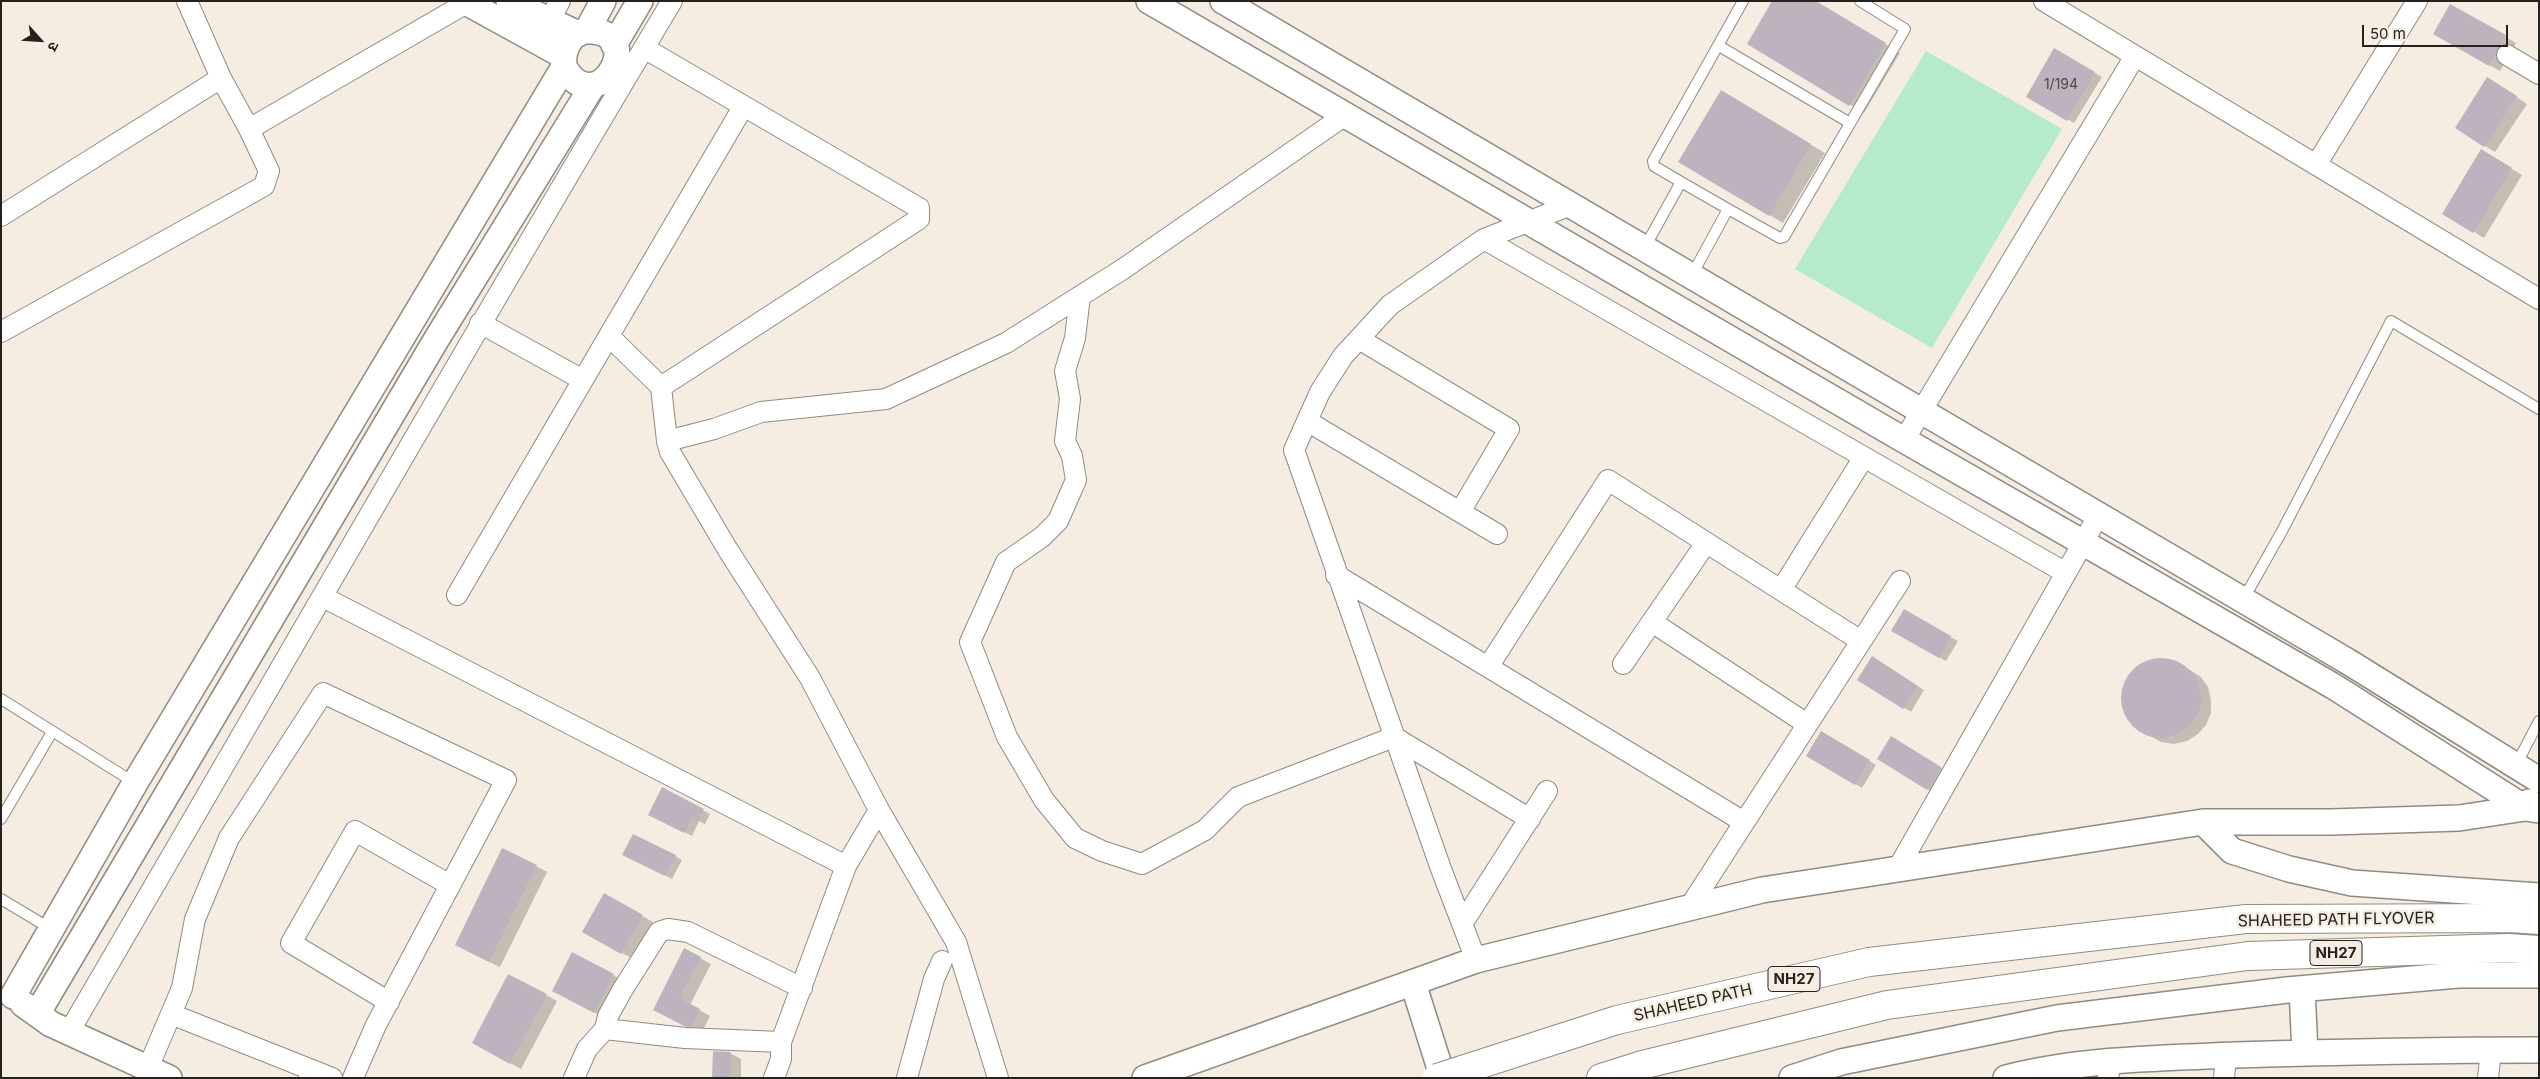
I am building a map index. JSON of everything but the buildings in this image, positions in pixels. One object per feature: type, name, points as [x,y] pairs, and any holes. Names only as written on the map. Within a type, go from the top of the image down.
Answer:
[{"type":"highway","name":"SHAHEED PATH FLYOVER","points":[[2134,932],[2246,919],[2510,918],[2539,920]]},
{"type":"highway","name":"SHAHEED PATH","points":[[1436,1078],[1617,1020],[1869,962],[2134,932]]},
{"type":"highway","name":"SHAHEED PATH FLYOVER","points":[[1601,1078],[1651,1062],[1887,1006],[2248,956],[2508,948],[2539,950]]},
{"type":"street","points":[[1,332],[264,186],[269,171],[249,129],[220,78],[186,1]]},
{"type":"street","points":[[509,1],[549,21],[564,61],[575,80],[593,85]]},
{"type":"street","points":[[354,1078],[389,1002],[506,780],[323,693],[229,838],[195,918],[182,988],[171,1014],[158,1073],[51,1024],[7,992],[51,930],[134,783],[564,61],[568,42],[582,32],[603,1]]},
{"type":"street","points":[[614,45],[640,1]]},
{"type":"street","points":[[69,1032],[324,597],[480,323],[672,1]]},
{"type":"street","points":[[1148,1],[1904,440],[2333,686],[2532,809]]},
{"type":"street","points":[[1222,1],[2347,661],[2539,781],[2532,809]]},
{"type":"street","points":[[2044,1],[2539,299]]},
{"type":"street","points":[[2316,165],[2417,1]]},
{"type":"street","points":[[37,1014],[436,340],[593,85],[610,76],[615,69],[617,59],[614,45],[606,36],[598,32],[582,32],[549,21],[467,2],[249,129]]},
{"type":"street","points":[[644,48],[919,208],[918,219],[661,387]]},
{"type":"street","points":[[2507,55],[2539,74]]},
{"type":"street","points":[[1904,440],[2135,56]]},
{"type":"street","points":[[1,216],[220,78]]},
{"type":"street","points":[[457,595],[743,106]]},
{"type":"street","points":[[667,442],[714,429],[761,412],[886,399],[1006,343],[1123,269],[1344,116]]},
{"type":"street","points":[[1400,148],[1420,117]]},
{"type":"street","points":[[1476,960],[1336,575],[1294,450],[1320,392],[1343,356],[1390,305],[1484,239],[1571,205]]},
{"type":"street","points":[[1484,239],[2066,573]]},
{"type":"street","points":[[1080,296],[1075,338],[1065,371],[1070,399],[1065,441],[1072,456],[1076,480],[1058,521],[1042,537],[1006,562],[970,642],[1007,737],[1044,800],[1075,838],[1142,864],[1205,830],[1238,797],[1394,737]]},
{"type":"street","points":[[480,323],[583,380]]},
{"type":"street","points":[[609,336],[661,387],[667,442],[670,452],[728,550],[810,678],[879,810],[956,942],[998,1078]]},
{"type":"street","points":[[1359,339],[1509,429],[1460,512]]},
{"type":"street","points":[[1306,422],[1497,534]]},
{"type":"street","points":[[1781,590],[1864,457]]},
{"type":"street","points":[[1488,667],[1608,480],[1861,641]]},
{"type":"street","points":[[1898,868],[2098,516]]},
{"type":"street","points":[[1623,664],[1706,542]]},
{"type":"street","points":[[1336,575],[1744,822]]},
{"type":"street","points":[[1689,908],[1900,581]]},
{"type":"street","points":[[324,597],[846,866]]},
{"type":"street","points":[[1652,622],[1808,724]]},
{"type":"street","points":[[1394,737],[1530,819]]},
{"type":"street","points":[[1462,924],[1547,791]]},
{"type":"street","points":[[1145,1078],[1476,960],[1762,890],[2203,822],[2332,822],[2459,818],[2532,809]]},
{"type":"street","points":[[774,1078],[781,1059],[781,1042],[846,866],[879,810]]},
{"type":"street","name":"SHAHEED PATH FLYOVER","points":[[2203,822],[2232,851],[2281,867],[2352,883],[2539,896]]},
{"type":"street","points":[[389,1002],[291,943],[355,831],[450,885]]},
{"type":"street","points":[[574,1078],[586,1049],[605,1029],[608,1016],[644,952],[659,932],[668,929],[688,932],[802,988]]},
{"type":"street","points":[[907,1078],[934,979],[942,961]]},
{"type":"street","points":[[1792,1078],[1841,1062],[2056,1018],[2302,989],[2458,975],[2539,975]]},
{"type":"street","points":[[1413,983],[1452,1074]]},
{"type":"street","points":[[2302,989],[2305,1053]]},
{"type":"street","points":[[171,1014],[311,1074],[332,1078]]},
{"type":"street","points":[[605,1029],[685,1038],[781,1042]]},
{"type":"street","points":[[2488,1078],[2491,1050]]},
{"type":"street","points":[[2006,1078],[2045,1068],[2110,1070],[2225,1067],[2305,1053],[2539,1050]]},
{"type":"lane","points":[[1743,1],[1653,161],[1654,166],[1780,238],[1784,237],[1905,29],[1860,1]]},
{"type":"lane","points":[[1718,46],[1850,122]]},
{"type":"lane","points":[[1644,248],[1681,182]]},
{"type":"lane","points":[[1692,276],[1728,209]]},
{"type":"lane","points":[[2243,600],[2282,531],[2391,321],[2539,409]]},
{"type":"lane","points":[[1,700],[134,783]]},
{"type":"lane","points":[[2516,766],[2539,721]]},
{"type":"lane","points":[[1,819],[52,732]]},
{"type":"lane","points":[[1,899],[51,930]]},
{"type":"green space","points":[[1926,51],[2062,129],[1932,348],[1795,269]]}]
